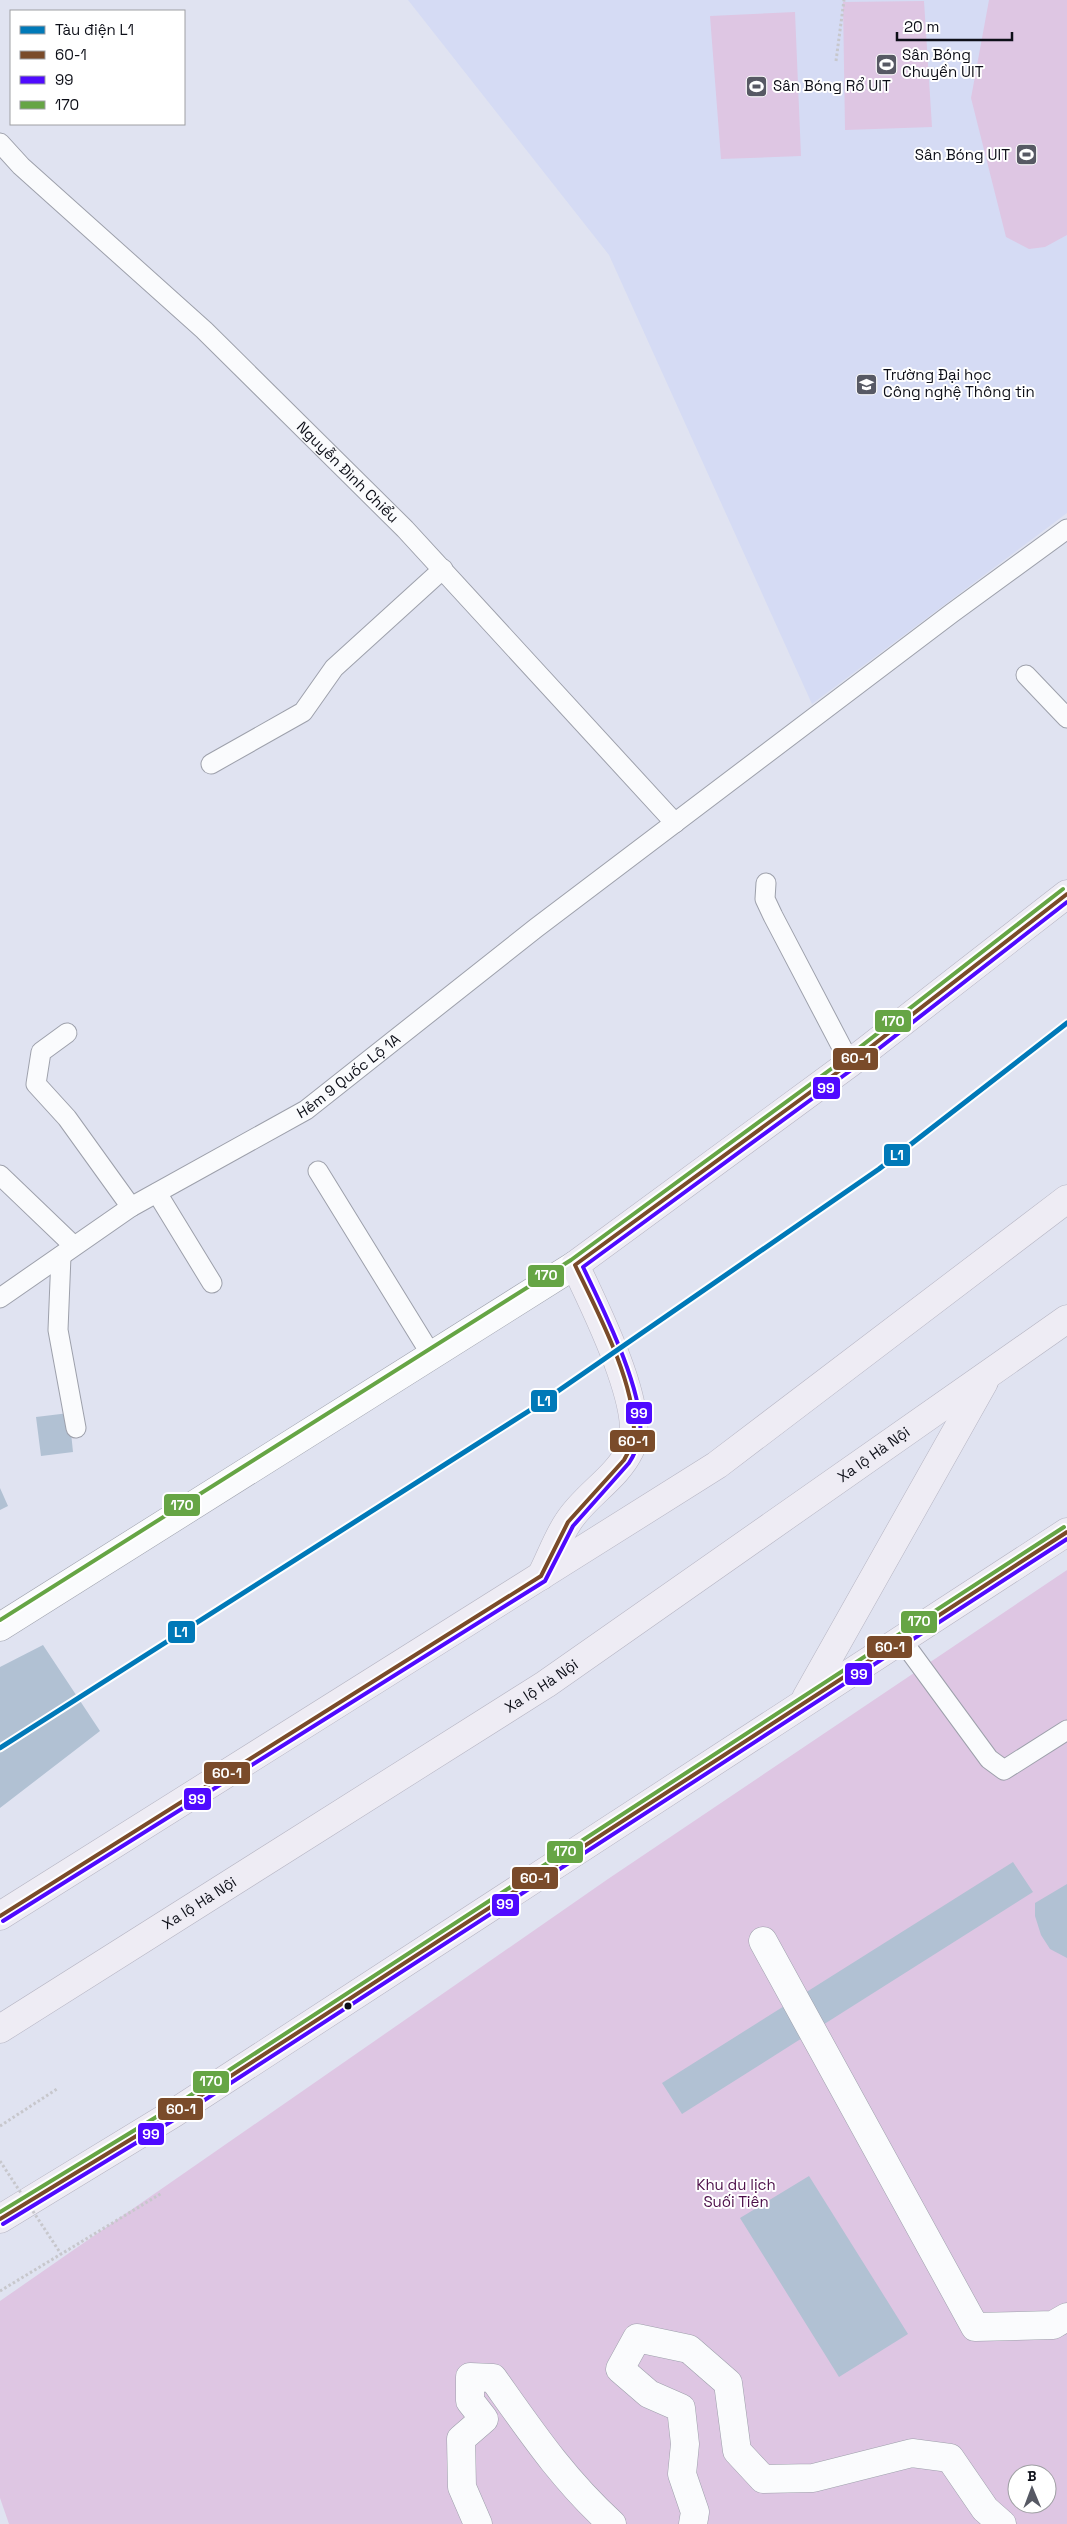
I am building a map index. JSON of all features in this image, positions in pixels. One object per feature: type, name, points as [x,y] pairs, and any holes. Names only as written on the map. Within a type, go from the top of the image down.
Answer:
[{"type":"highway","points":[[541,1576],[568,1521],[620,1466],[630,1451],[635,1430],[618,1356],[574,1264],[850,1063],[1067,894]]},
{"type":"highway","points":[[0,1916],[717,1466],[1067,1199]]},
{"type":"highway","name":"Xa lộ Hà Nội","points":[[0,2029],[546,1684],[1067,1319]]},
{"type":"highway","points":[[804,1701],[988,1376]]},
{"type":"highway","points":[[0,2219],[181,2109],[804,1701],[1065,1537]]},
{"type":"street","points":[[0,1627],[432,1356],[574,1264]]},
{"type":"street","points":[[763,1940],[975,2326],[1053,2325],[1067,2317]]},
{"type":"street","points":[[693,2524],[695,2512],[682,2474],[685,2444],[681,2408],[649,2394],[620,2369],[637,2338],[689,2349],[728,2382],[737,2451],[763,2479],[813,2478],[912,2453],[950,2458],[985,2509],[1002,2524]]},
{"type":"street","points":[[478,2524],[462,2487],[461,2440],[484,2419],[470,2401],[470,2377],[493,2378],[532,2436],[580,2494],[612,2524]]},
{"type":"lane","name":"Nguyễn Đình Chiểu","points":[[0,143],[21,166],[204,330],[443,569],[675,823]]},
{"type":"lane","name":"Hẻm 9 Quốc Lộ 1A","points":[[0,1298],[131,1207],[306,1110],[536,928],[1067,529]]},
{"type":"lane","points":[[212,764],[303,712],[334,668],[443,569]]},
{"type":"lane","points":[[1026,675],[1067,718]]},
{"type":"lane","points":[[766,883],[766,899],[769,907],[850,1063]]},
{"type":"lane","points":[[67,1033],[41,1052],[36,1084],[67,1118],[131,1207]]},
{"type":"lane","points":[[318,1171],[432,1356]]},
{"type":"lane","points":[[0,1175],[67,1251],[58,1330],[76,1428]]},
{"type":"lane","points":[[156,1193],[212,1283]]},
{"type":"lane","points":[[901,1639],[988,1759],[1004,1770],[1067,1730]]},
{"type":"path","points":[[836,62],[844,0]]},
{"type":"path","points":[[0,2126],[57,2089]]},
{"type":"path","points":[[0,2160],[61,2254]]},
{"type":"path","points":[[0,2291],[162,2193]]},
{"type":"shaded area","name":"Trường Đại học Công nghệ Thông tin","points":[[408,0],[1067,0],[1067,513],[812,704],[609,255]]},
{"type":"green space","name":"Sân Bóng UIT","points":[[989,0],[1067,0],[1067,235],[1045,247],[1029,249],[1006,237],[971,98]]},
{"type":"green space","name":"Sân Bóng Chuyền UIT","points":[[924,1],[932,127],[845,130],[843,2]]},
{"type":"green space","name":"Sân Bóng Rổ UIT","points":[[795,12],[801,156],[721,159],[710,16]]},
{"type":"green space","name":"Khu du lịch Suối Tiên","points":[[1067,1570],[1067,2524],[9,2524],[0,2498],[0,2301],[608,1879]]},
{"type":"building","points":[[69,1413],[73,1452],[41,1456],[36,1417]]},
{"type":"building","points":[[0,1488],[8,1506],[0,1510]]},
{"type":"building","points":[[43,1645],[100,1731],[0,1808],[0,1667]]},
{"type":"building","points":[[1013,1862],[1033,1892],[682,2114],[662,2083]]},
{"type":"building","points":[[1067,1884],[1067,1958],[1050,1949],[1041,1935],[1035,1916],[1035,1903]]},
{"type":"building","points":[[809,2176],[908,2334],[839,2377],[740,2218]]},
{"type":"metro line","name":"L1","points":[[0,1748],[532,1409],[879,1169],[1067,1023]]},
{"type":"transit line","name":"170","points":[[0,1620],[571,1260],[846,1058],[1063,889]]},
{"type":"transit line","name":"60-1","points":[[0,1916],[541,1576],[568,1522],[624,1460],[634,1435],[628,1390],[621,1368],[613,1346],[575,1265],[850,1063],[1067,894]]},
{"type":"transit line","name":"99","points":[[3,1921],[545,1581],[573,1526],[629,1463],[640,1435],[640,1417],[629,1373],[611,1326],[583,1267],[854,1068],[1067,902]]},
{"type":"transit line","name":"170","points":[[0,2212],[171,2108],[1064,1527]]},
{"type":"transit line","name":"60-1","points":[[0,2219],[174,2113],[1067,1532]]},
{"type":"transit line","name":"99","points":[[3,2224],[177,2118],[1067,1539]]},
{"type":"place","name":"Sân Bóng Chuyền UIT","points":[[886,64]]},
{"type":"place","name":"Sân Bóng Rổ UIT","points":[[757,86]]},
{"type":"place","name":"Sân Bóng UIT","points":[[1026,155]]},
{"type":"place","name":"Trường Đại học Công nghệ Thông tin","points":[[867,384]]}]
